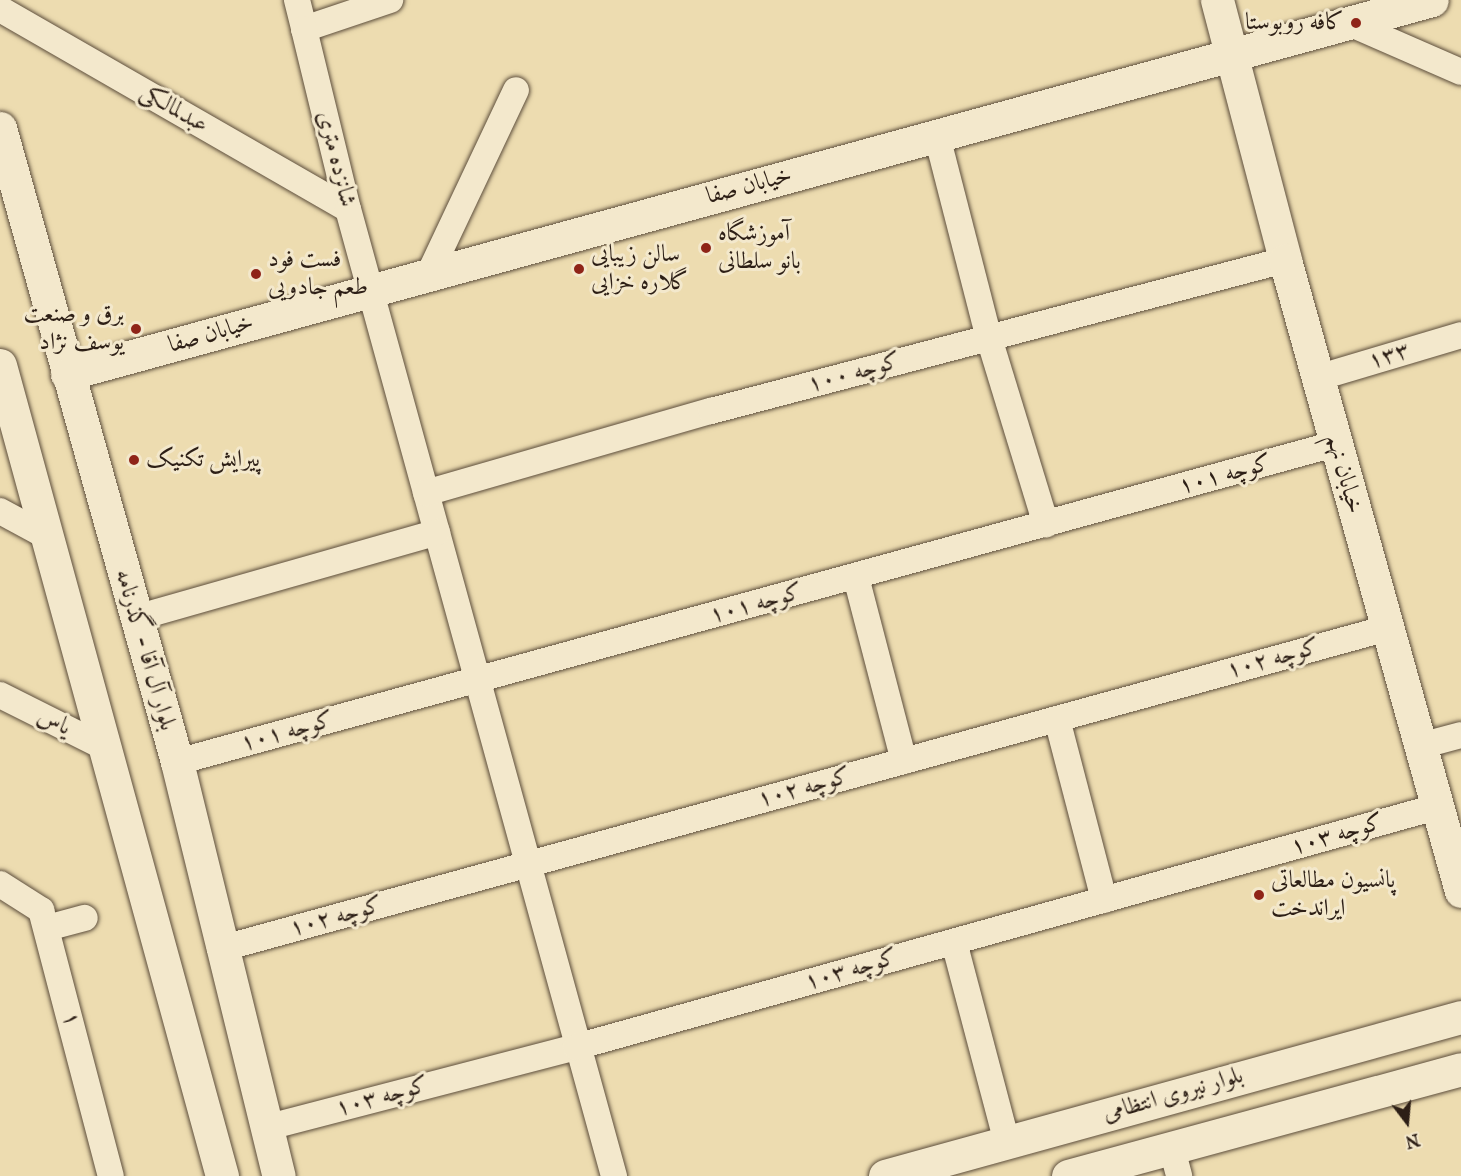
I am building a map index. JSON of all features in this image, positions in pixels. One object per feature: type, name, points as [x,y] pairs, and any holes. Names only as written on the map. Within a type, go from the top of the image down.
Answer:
[{"type":"street","name":"شانزده متری","points":[[297,0],[348,209],[576,1047],[614,1176]]},
{"type":"street","points":[[304,29],[390,0]]},
{"type":"street","name":"خیابان نهم","points":[[1217,0],[1335,444],[1461,891]]},
{"type":"street","name":"خیابان صفا","points":[[67,374],[430,272],[1432,0]]},
{"type":"street","name":"عبدلمالکی","points":[[0,9],[348,209]]},
{"type":"street","points":[[1348,23],[1461,72]]},
{"type":"street","points":[[430,272],[516,90]]},
{"type":"street","name":"بلوار آل آقا - گذرنامه","points":[[0,128],[177,762],[220,949],[279,1176]]},
{"type":"street","points":[[937,136],[989,338],[1046,524]]},
{"type":"street","name":"کوچه ۱۰۰","points":[[426,493],[711,411],[1285,260]]},
{"type":"street","name":"۱۳۳","points":[[1317,378],[1461,335]]},
{"type":"street","points":[[0,365],[108,749],[222,1176]]},
{"type":"street","name":"کوچه ۱۰۱","points":[[177,762],[1335,444]]},
{"type":"street","points":[[0,511],[48,537]]},
{"type":"street","points":[[136,618],[437,532]]},
{"type":"street","points":[[856,577],[904,761]]},
{"type":"street","name":"کوچه ۱۰۲","points":[[220,949],[1388,628]]},
{"type":"street","name":"یاس","points":[[0,695],[108,749]]},
{"type":"street","points":[[1057,719],[1104,900]]},
{"type":"street","points":[[1420,746],[1461,735]]},
{"type":"street","name":"کوچه ۱۰۳","points":[[265,1128],[576,1047],[1436,807]]},
{"type":"street","name":"۱","points":[[0,884],[41,910],[111,1176]]},
{"type":"street","points":[[47,928],[85,918]]},
{"type":"street","points":[[954,942],[1007,1142]]},
{"type":"street","name":"بلوار نیروی انتظامی","points":[[885,1176],[1461,1017]]},
{"type":"street","name":"بلوار نیروی انتظامی","points":[[1068,1176],[1176,1162],[1461,1069]]},
{"type":"place","name":"کافه روبوستا","points":[[1356,23]]},
{"type":"place","name":"آموزشگاه بانو سلطانی","points":[[706,248]]},
{"type":"place","name":"سالن زیبایی گلاره خزایی","points":[[579,269]]},
{"type":"place","name":"فست فود طعم جادویی","points":[[256,274]]},
{"type":"place","name":"برق و صنعت یوسف نژاد","points":[[136,329]]},
{"type":"place","name":"پیرایش تکنیک","points":[[134,460]]},
{"type":"place","name":"پانسیون مطالعاتی ایراندخت","points":[[1259,895]]}]
